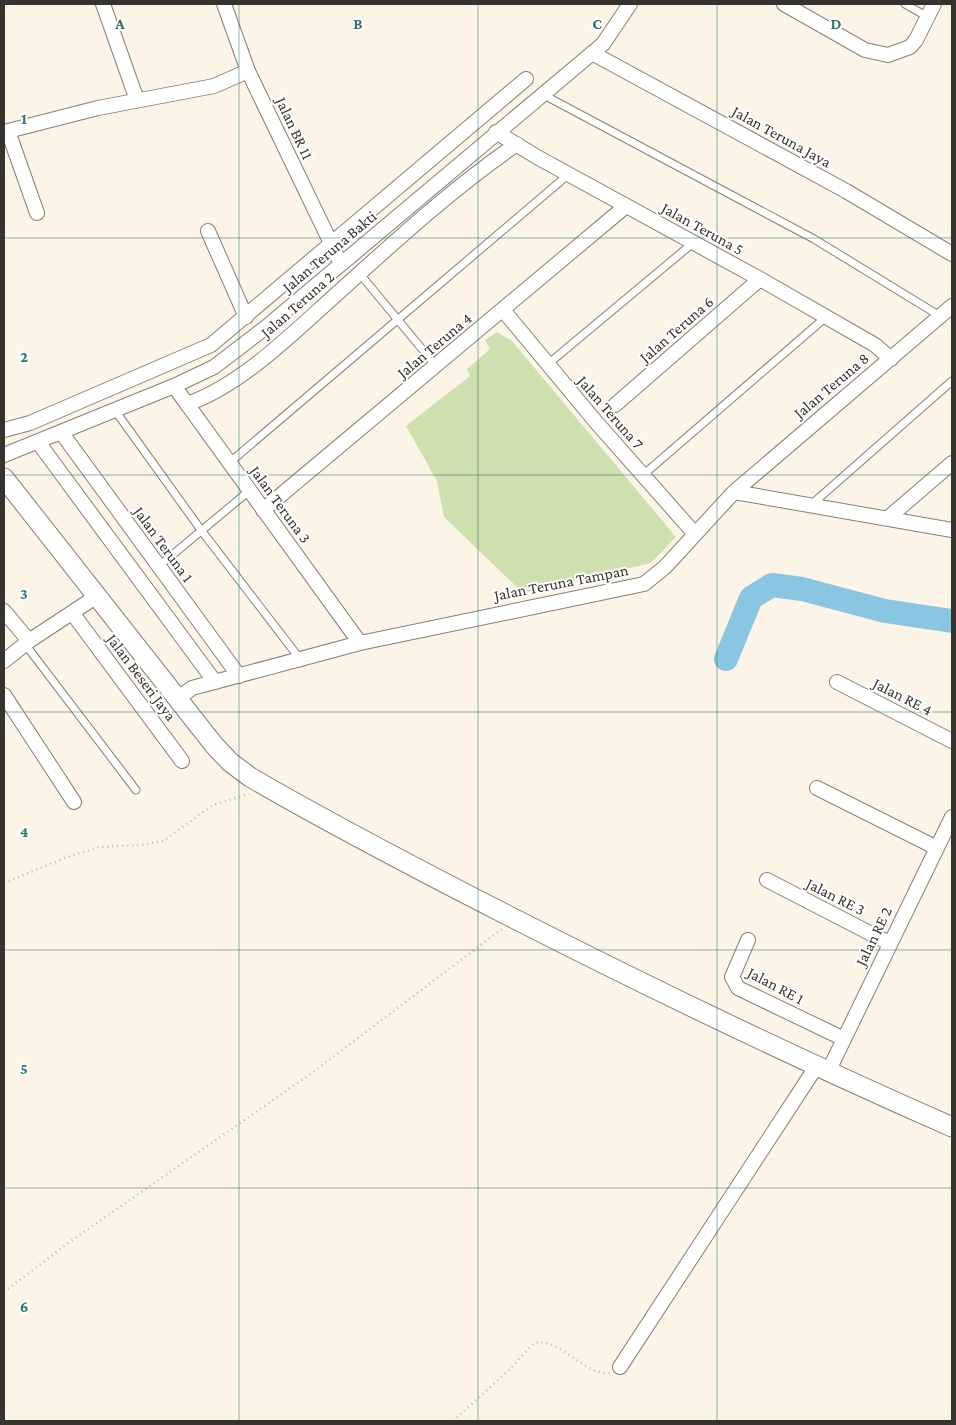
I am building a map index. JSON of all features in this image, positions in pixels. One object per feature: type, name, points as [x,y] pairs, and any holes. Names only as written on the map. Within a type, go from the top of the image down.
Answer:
[{"type":"street","points":[[103,4],[138,100]]},
{"type":"street","name":"Jalan BR 11","points":[[224,4],[248,71],[340,264]]},
{"type":"street","name":"Jalan Teruna Bakti","points":[[4,455],[174,386],[214,367],[265,328],[603,44],[630,4]]},
{"type":"street","points":[[784,4],[865,50],[888,55],[910,47],[916,40],[934,4]]},
{"type":"street","name":"Jalan Teruna Jaya","points":[[592,53],[846,192],[952,254]]},
{"type":"street","points":[[37,214],[6,132],[138,100],[214,86],[248,71]]},
{"type":"street","points":[[4,430],[30,423],[195,354],[211,345],[526,79]]},
{"type":"street","name":"Jalan Teruna 5","points":[[496,132],[568,174],[760,279],[875,345],[891,358]]},
{"type":"street","name":"Jalan Teruna 2","points":[[187,404],[202,399],[229,384],[303,324],[479,170],[517,144]]},
{"type":"street","name":"Jalan Teruna 4","points":[[263,510],[626,206]]},
{"type":"street","points":[[208,231],[246,317]]},
{"type":"street","name":"Jalan Teruna 6","points":[[615,405],[760,279]]},
{"type":"street","name":"Jalan Teruna 8","points":[[734,492],[952,306]]},
{"type":"street","name":"Jalan Teruna 7","points":[[503,310],[695,534]]},
{"type":"street","name":"Jalan Teruna 3","points":[[174,386],[360,643]]},
{"type":"street","name":"Jalan Teruna 1","points":[[61,432],[239,676]]},
{"type":"street","points":[[38,442],[215,682]]},
{"type":"street","points":[[888,518],[952,463]]},
{"type":"street","points":[[4,478],[177,699],[230,762],[271,789],[631,978],[822,1070],[952,1127]]},
{"type":"street","points":[[734,492],[952,530]]},
{"type":"street","name":"Jalan Teruna Tampan","points":[[177,699],[192,688],[360,643],[644,584],[665,567],[734,492]]},
{"type":"street","points":[[4,661],[27,643],[98,596]]},
{"type":"street","points":[[4,611],[27,643]]},
{"type":"street","name":"Jalan Beseri Jaya","points":[[73,614],[182,761]]},
{"type":"street","name":"Jalan RE 4","points":[[837,682],[952,741]]},
{"type":"street","points":[[4,695],[74,802]]},
{"type":"street","points":[[816,788],[937,848]]},
{"type":"street","name":"Jalan RE 2","points":[[620,1367],[842,1038],[952,817]]},
{"type":"street","name":"Jalan RE 3","points":[[767,880],[889,943]]},
{"type":"street","name":"Jalan RE 1","points":[[748,940],[732,977],[738,988],[842,1038]]},
{"type":"lane","points":[[905,4],[928,17]]},
{"type":"lane","points":[[542,94],[814,239],[941,316]]},
{"type":"lane","points":[[229,463],[568,174]]},
{"type":"lane","points":[[548,364],[694,242]]},
{"type":"lane","points":[[360,274],[436,366]]},
{"type":"lane","points":[[643,475],[826,318]]},
{"type":"lane","points":[[810,506],[952,381]]},
{"type":"lane","points":[[114,410],[201,530],[300,659]]},
{"type":"lane","points":[[159,566],[249,491]]},
{"type":"lane","points":[[27,643],[136,790]]},
{"type":"path","points":[[4,883],[62,858],[99,847],[141,845],[163,841],[213,805],[271,789]]},
{"type":"path","points":[[4,1292],[71,1241],[308,1075],[516,919]]},
{"type":"path","points":[[453,1421],[508,1371],[534,1343],[547,1343],[601,1373],[613,1372],[620,1367]]},
{"type":"green space","points":[[497,332],[512,341],[676,537],[651,563],[523,593],[444,517],[437,481],[406,426],[470,376],[467,369],[490,349],[485,340]]},
{"type":"waterway","points":[[726,659],[751,598],[772,585],[802,589],[885,611],[952,621]]}]
